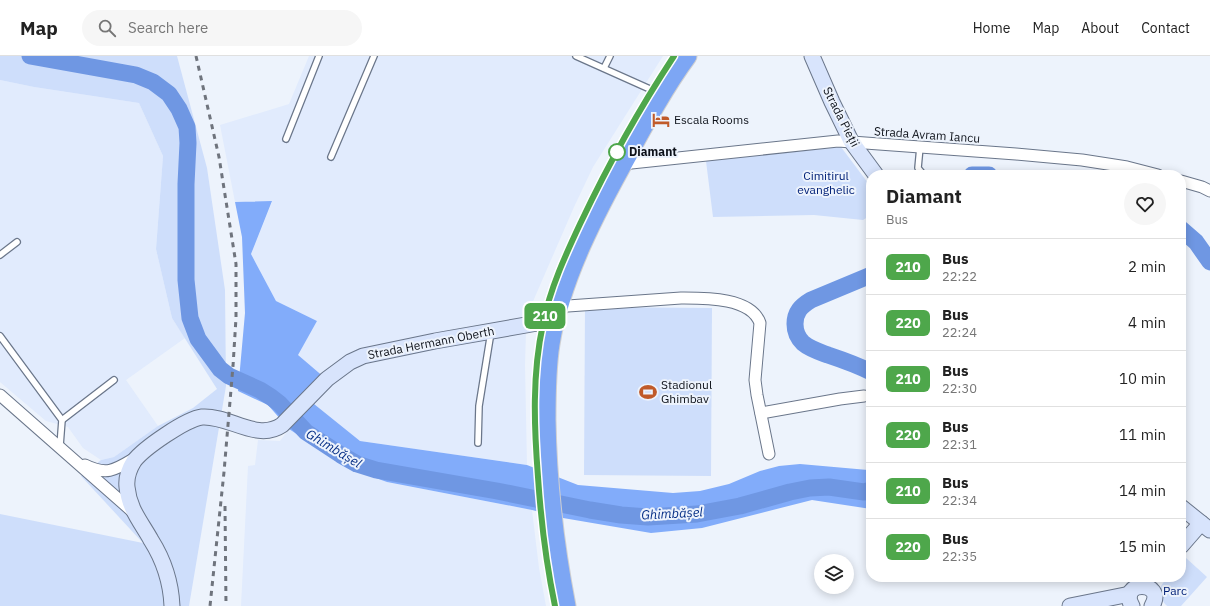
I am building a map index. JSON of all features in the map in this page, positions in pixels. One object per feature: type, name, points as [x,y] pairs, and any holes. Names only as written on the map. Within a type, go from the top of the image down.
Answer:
[{"type":"highway","points":[[566,606],[548,530],[535,395],[537,364],[543,322],[553,287],[578,228],[604,176],[652,90],[674,56]]},
{"type":"highway","points":[[542,462],[548,365],[554,323],[563,291],[581,247],[622,164],[661,95],[688,56]]},
{"type":"highway","points":[[548,530],[546,557],[555,606]]},
{"type":"main road","name":"Strada Pieții","points":[[812,56],[851,141],[872,170]]},
{"type":"main road","name":"Strada Hermann Oberth","points":[[172,606],[170,591],[162,563],[151,540],[135,514],[129,499],[127,485],[128,475],[130,468],[139,455],[184,424],[193,419],[203,417],[264,432],[276,429],[282,425],[327,379],[350,362],[363,356],[407,346],[543,322]]},
{"type":"main road","points":[[1186,512],[1207,527],[1186,542]]},
{"type":"main road","points":[[1070,606],[1131,600],[1135,588],[1150,582],[1150,589],[1154,596],[1152,606]]},
{"type":"street","name":"Strada Avram Iancu","points":[[622,164],[838,141],[851,141],[1082,160],[1139,170]]},
{"type":"street","points":[[1186,183],[1210,191]]},
{"type":"street","points":[[559,304],[568,306],[700,298],[737,304],[755,313],[760,323],[756,380],[757,395],[769,454]]},
{"type":"street","points":[[0,395],[60,446],[135,514]]},
{"type":"street","points":[[761,413],[864,396]]},
{"type":"street","points":[[75,460],[94,469],[108,471],[139,455]]},
{"type":"lane","points":[[286,139],[319,56]]},
{"type":"lane","points":[[331,157],[374,56]]},
{"type":"lane","points":[[576,56],[652,90]]},
{"type":"lane","points":[[604,68],[610,56]]},
{"type":"lane","points":[[920,147],[918,168],[920,170]]},
{"type":"lane","points":[[0,255],[17,242]]},
{"type":"lane","points":[[478,443],[479,406],[491,331]]},
{"type":"lane","points":[[0,336],[62,420],[60,446]]},
{"type":"lane","points":[[62,420],[114,380]]},
{"type":"shaded area","points":[[309,56],[663,56],[593,167],[531,306],[526,332],[525,365],[527,465],[360,441],[313,404],[332,384],[297,355],[317,321],[276,301],[251,254],[272,202],[235,202],[220,125],[289,104]]},
{"type":"shaded area","points":[[0,80],[34,87],[139,103],[163,156],[156,249],[172,318],[185,338],[126,380],[158,426],[114,457],[101,460],[83,448],[68,427],[46,421],[0,382]]},
{"type":"shaded area","points":[[272,201],[251,254],[276,301],[317,321],[298,355],[332,384],[314,404],[360,441],[527,465],[578,485],[673,493],[700,491],[729,484],[760,471],[779,466],[800,464],[866,470],[866,508],[812,500],[702,528],[651,533],[563,518],[532,510],[387,482],[350,469],[289,429],[268,405],[238,391],[245,313],[242,237],[235,202]]},
{"type":"shaded area","points":[[289,429],[350,469],[387,482],[532,510],[539,568],[546,606],[241,606],[248,466],[255,465],[258,440],[280,441]]},
{"type":"green space","points":[[0,56],[177,56],[207,168],[225,290],[226,386],[189,606],[0,606],[0,514],[143,543],[81,476],[101,460],[114,457],[158,426],[193,408],[217,389],[172,318],[156,249],[163,156],[139,103],[34,87],[0,80]]},
{"type":"green space","name":"Cimitirul evanghelic","points":[[841,147],[866,180],[866,218],[863,220],[814,215],[713,217],[706,161]]},
{"type":"green space","name":"Stadionul Ghimbav","points":[[585,307],[712,308],[711,476],[584,475]]},
{"type":"green space","name":"Parc","points":[[1186,558],[1207,577],[1181,606],[1166,605],[1162,598],[1162,586],[1164,582],[1186,582]]},
{"type":"waterway","name":"Ghimbășel","points":[[30,56],[136,75],[153,82],[169,94],[179,109],[187,127],[186,280],[190,318],[198,339],[220,369],[229,376],[260,390],[271,397],[280,404],[306,432],[357,464],[376,470],[497,491],[590,510],[621,515],[648,517],[697,514],[740,506],[810,488],[829,487],[866,491]]},
{"type":"waterway","name":"Ghimbășel","points":[[1186,233],[1196,242],[1210,262]]},
{"type":"waterway","name":"Ghimbășel","points":[[866,277],[807,302],[797,313],[795,320],[798,337],[806,345],[866,370]]},
{"type":"railway","points":[[196,56],[219,157],[236,264],[236,318],[233,366],[210,606]]},
{"type":"railway","points":[[225,506],[226,606]]},
{"type":"bus line","name":"210","points":[[555,606],[543,531],[535,427],[537,364],[543,322],[553,287],[585,214],[636,117],[674,56]]},
{"type":"place","name":"Escala Rooms","points":[[661,120]]},
{"type":"place","name":"Diamant","points":[[617,152]]},
{"type":"place","name":"Stadionul Ghimbav","points":[[648,392]]}]
